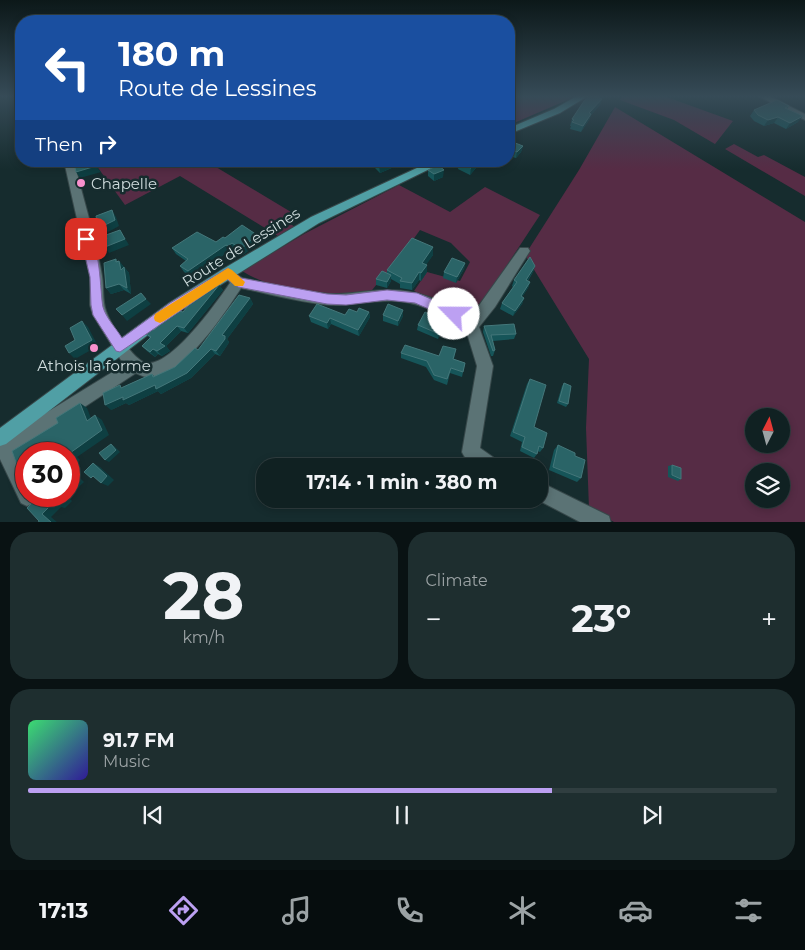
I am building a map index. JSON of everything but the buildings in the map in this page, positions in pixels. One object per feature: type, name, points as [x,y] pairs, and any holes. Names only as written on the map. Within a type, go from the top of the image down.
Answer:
[{"type":"main road","points":[[515,128],[535,120]]},
{"type":"main road","name":"Route de Lessines","points":[[2,446],[120,346],[174,307],[233,278],[315,220],[428,167]]},
{"type":"street","points":[[70,167],[96,277],[97,305],[100,315],[135,366],[145,370],[159,368],[186,348],[213,318],[233,278],[327,299],[346,300],[387,295],[417,298],[454,314],[472,326],[485,366],[471,452],[480,458]]},
{"type":"street","points":[[472,326],[490,303],[524,251]]},
{"type":"street","points":[[15,473],[2,446],[135,366]]},
{"type":"street","points":[[548,495],[602,522]]},
{"type":"shaded area","points":[[607,120],[637,120],[805,222],[805,522],[614,522],[589,509],[586,428],[589,359],[525,255],[579,170]]},
{"type":"shaded area","points":[[675,120],[733,121],[715,144]]},
{"type":"shaded area","points":[[734,144],[758,157],[764,155],[805,177],[805,196],[725,149]]},
{"type":"shaded area","points":[[97,167],[216,167],[291,212],[283,219],[295,227],[278,236],[180,176],[125,205]]},
{"type":"shaded area","points":[[399,185],[450,212],[485,187],[540,215],[488,294],[484,304],[475,307],[457,308],[440,303],[414,291],[427,272],[460,281],[470,262],[451,243],[420,230],[387,276],[384,275],[369,294],[320,293],[287,288],[271,284],[242,271],[304,234]]},
{"type":"slow traffic","points":[[160,318],[228,273],[239,282]]},
{"type":"place","name":"Chapelle","points":[[81,183]]},
{"type":"place","name":"Athois la forme","points":[[94,348]]},
{"type":"route","points":[[86,239],[96,277],[97,305],[100,315],[120,346],[174,307],[228,273],[238,282],[327,299],[346,300],[387,295],[417,298],[454,314]]}]
